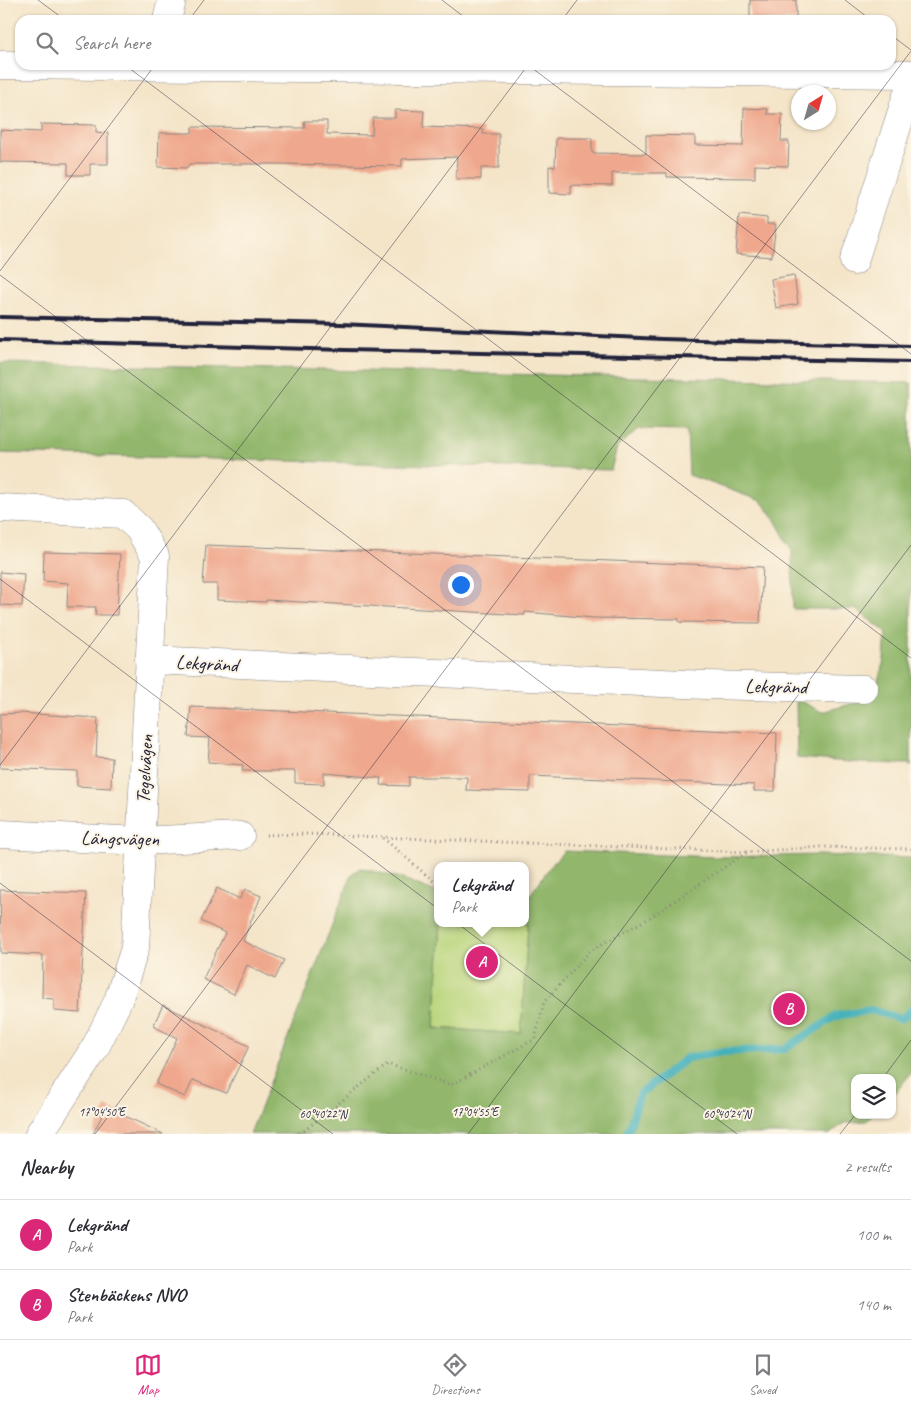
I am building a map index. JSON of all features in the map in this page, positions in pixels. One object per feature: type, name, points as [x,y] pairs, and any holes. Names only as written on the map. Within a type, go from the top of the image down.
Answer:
[{"type":"street","points":[[168,15],[172,0]]},
{"type":"street","points":[[0,65],[15,65]]},
{"type":"street","points":[[534,70],[911,74]]},
{"type":"street","points":[[854,260],[911,83]]},
{"type":"street","name":"Tegelvägen","points":[[0,508],[123,514],[139,529],[155,556],[135,948],[118,1001],[95,1048],[39,1134]]},
{"type":"street","name":"Lekgränd","points":[[149,660],[706,685],[864,689]]},
{"type":"street","name":"Längsvägen","points":[[0,834],[140,841],[240,836]]},
{"type":"path","points":[[240,836],[307,834],[747,852],[821,847],[911,849]]},
{"type":"path","points":[[383,837],[434,882]]},
{"type":"path","points":[[300,1134],[388,1064],[451,1085],[535,1039],[544,1002],[590,951],[649,918],[747,852]]},
{"type":"green space","points":[[0,363],[911,383],[911,767],[908,764],[797,758],[796,699],[822,712],[873,698],[884,660],[886,632],[855,609],[793,609],[792,551],[774,518],[761,501],[689,475],[687,430],[639,429],[617,447],[611,470],[0,453]]},
{"type":"green space","points":[[564,851],[717,857],[818,855],[911,858],[911,1073],[896,1092],[896,1074],[851,1074],[851,1119],[869,1119],[867,1121],[844,1123],[830,1134],[250,1134],[352,874],[360,868],[401,878],[434,891],[434,927],[441,927],[434,1028],[521,1034],[530,895]]},
{"type":"green space","points":[[441,927],[528,927],[521,1034],[434,1028]]},
{"type":"building","points":[[750,0],[796,0],[796,15],[750,15]]},
{"type":"building","points":[[744,108],[768,109],[767,114],[782,114],[781,141],[789,141],[788,166],[755,165],[755,178],[667,177],[667,173],[612,173],[612,186],[571,185],[571,194],[549,193],[549,166],[555,167],[556,138],[592,138],[592,153],[646,154],[646,135],[695,136],[695,145],[743,146]]},
{"type":"building","points":[[395,110],[424,111],[423,127],[483,129],[483,134],[499,134],[499,168],[481,168],[481,179],[456,179],[457,157],[402,159],[402,166],[189,164],[187,168],[158,167],[159,133],[192,133],[192,127],[305,128],[304,121],[327,121],[327,134],[372,135],[373,118],[395,118]]},
{"type":"building","points":[[41,124],[96,125],[96,132],[108,133],[108,164],[90,164],[90,175],[68,175],[68,163],[0,162],[0,130],[41,132]]},
{"type":"building","points":[[739,215],[767,218],[767,224],[776,224],[772,257],[736,254]]},
{"type":"building","points":[[794,275],[798,304],[776,308],[771,279]]},
{"type":"building","points":[[206,545],[763,567],[760,623],[679,622],[679,619],[594,618],[525,612],[525,615],[266,600],[266,602],[217,600],[217,584],[203,584]]},
{"type":"building","points":[[44,552],[120,554],[117,615],[95,615],[96,607],[67,607],[68,583],[43,581]]},
{"type":"building","points":[[0,572],[24,574],[22,606],[0,605]]},
{"type":"building","points":[[191,707],[777,733],[775,791],[754,791],[754,785],[530,776],[530,792],[466,790],[467,777],[409,777],[409,786],[380,785],[381,778],[324,773],[324,784],[295,783],[295,771],[242,771],[243,765],[208,762],[210,738],[188,737]]},
{"type":"building","points":[[20,713],[98,718],[96,757],[112,758],[111,788],[77,786],[77,771],[0,768],[0,714]]},
{"type":"building","points":[[217,888],[240,899],[245,889],[261,896],[243,941],[284,960],[275,979],[247,965],[234,994],[203,979],[225,933],[201,921]]},
{"type":"building","points":[[0,890],[86,893],[80,1013],[54,1011],[54,999],[42,998],[43,955],[1,953]]},
{"type":"building","points":[[163,1005],[249,1046],[226,1093],[193,1080],[185,1097],[156,1084],[177,1038],[153,1026]]},
{"type":"building","points":[[106,1107],[163,1134],[93,1134]]},
{"type":"waterway","points":[[627,1134],[640,1094],[687,1058],[722,1052],[785,1049],[836,1016],[871,1010],[901,1019],[911,1010]]},
{"type":"railway","points":[[0,317],[341,324],[662,339],[911,346]]},
{"type":"railway","points":[[0,340],[345,350],[911,362]]},
{"type":"place","name":"Lekgränd","points":[[482,962]]},
{"type":"place","name":"Stenbäckens NVO","points":[[789,1009]]}]
